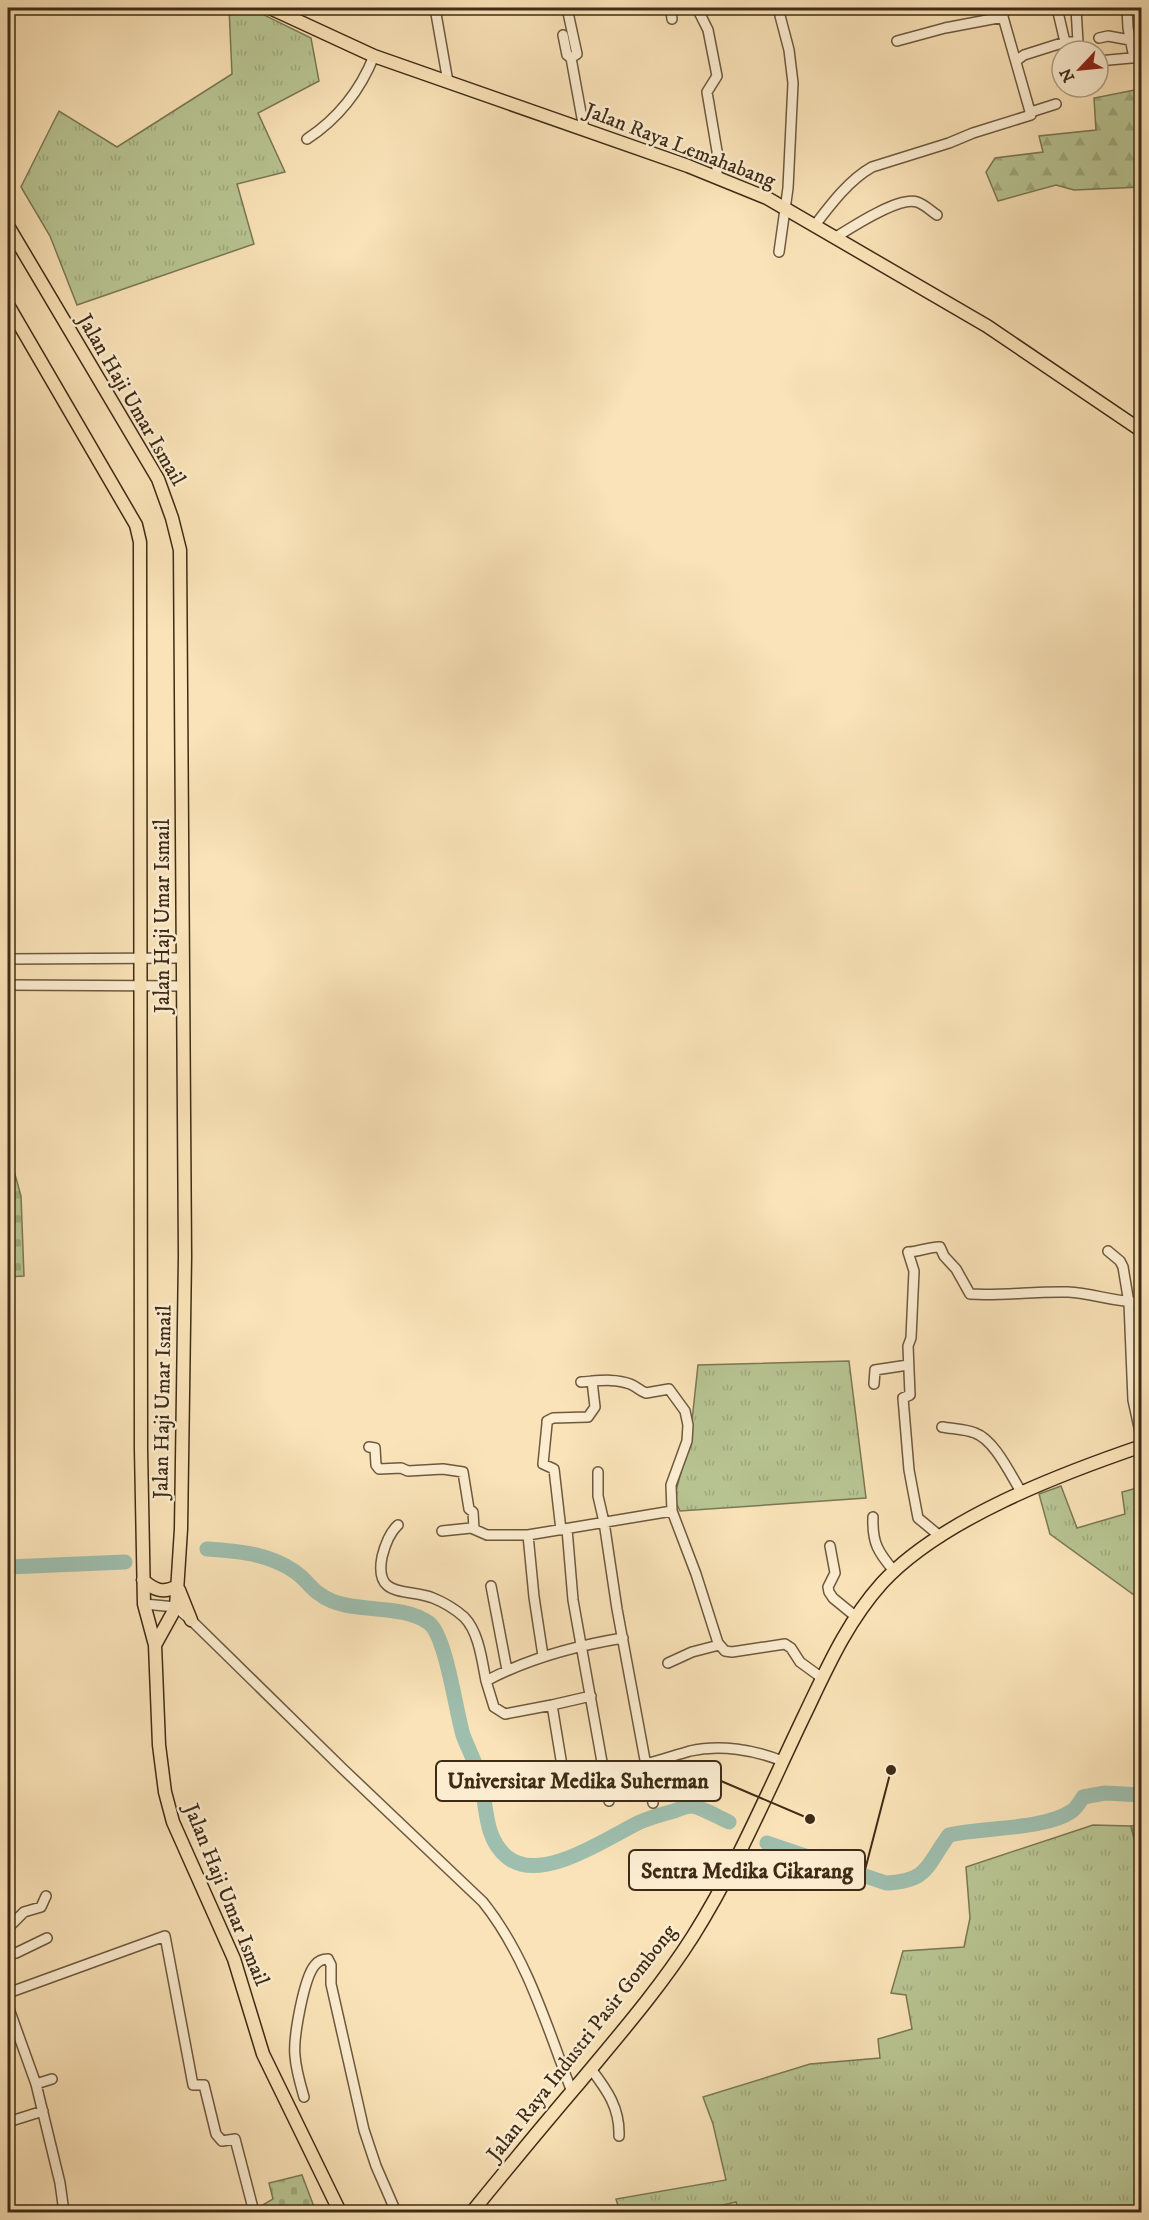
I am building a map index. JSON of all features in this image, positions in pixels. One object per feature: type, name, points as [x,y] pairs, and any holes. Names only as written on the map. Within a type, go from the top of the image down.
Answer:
[{"type":"main road","name":"Jalan Raya Lemahabang","points":[[270,8],[374,56],[717,176],[785,207],[987,326],[1142,431]]},
{"type":"main road","name":"Jalan Haji Umar Ismail","points":[[8,226],[158,479],[172,518],[180,550],[185,1257],[180,1529],[176,1607],[155,1645]]},
{"type":"main road","name":"Jalan Haji Umar Ismail","points":[[8,305],[136,525],[140,542],[143,1578],[144,1604],[155,1645],[159,1745],[165,1792],[173,1822],[234,1959],[256,2035],[276,2083],[340,2212]]},
{"type":"main road","name":"Jalan Raya Industri Pasir Gombong","points":[[478,2210],[676,1961],[710,1908],[822,1678],[855,1616],[894,1571],[941,1537],[986,1511],[1088,1465],[1142,1446]]},
{"type":"main road","points":[[143,1578],[157,1590],[167,1590],[177,1581],[182,1601],[191,1620]]},
{"type":"street","points":[[435,8],[448,82]]},
{"type":"street","points":[[567,8],[577,54],[571,58]]},
{"type":"street","points":[[672,19],[671,11],[676,8]]},
{"type":"street","points":[[697,8],[705,22],[712,45],[717,76],[707,92],[717,151],[717,176]]},
{"type":"street","points":[[702,8],[710,22],[714,40],[712,45]]},
{"type":"street","points":[[778,8],[789,50],[793,77],[789,178],[779,252]]},
{"type":"street","points":[[1057,8],[1064,39]]},
{"type":"street","points":[[1076,8],[1078,39]]},
{"type":"street","points":[[1110,60],[1138,58],[1130,40],[1127,8]]},
{"type":"street","points":[[897,41],[1004,12],[1031,112]]},
{"type":"street","points":[[563,35],[567,55],[571,58],[584,129]]},
{"type":"street","points":[[1099,38],[1108,36],[1130,40]]},
{"type":"street","points":[[1016,61],[1024,55],[1050,47]]},
{"type":"street","points":[[307,139],[322,129],[348,104],[363,81],[374,56]]},
{"type":"street","points":[[815,225],[862,172],[872,166],[1026,118],[1031,115],[1031,112],[1056,104]]},
{"type":"street","points":[[836,237],[885,209],[902,204],[917,202],[937,214]]},
{"type":"street","points":[[8,959],[182,958]]},
{"type":"street","points":[[8,985],[182,986]]},
{"type":"street","points":[[941,1537],[920,1521],[915,1511],[904,1418],[903,1398],[910,1395],[908,1346],[911,1338],[914,1271],[908,1252],[940,1247],[970,1294],[1066,1292],[1087,1293],[1130,1303],[1142,1302]]},
{"type":"street","points":[[1108,1251],[1120,1261],[1123,1267],[1130,1303],[1130,1375],[1134,1407],[1142,1440]]},
{"type":"street","points":[[874,1384],[875,1370],[908,1365]]},
{"type":"street","points":[[592,1381],[595,1407],[588,1417],[554,1418],[547,1421],[543,1464],[554,1469],[609,1801]]},
{"type":"street","points":[[581,1382],[624,1382],[646,1393],[669,1389],[687,1418],[688,1432],[671,1485],[672,1511],[719,1645],[726,1651],[732,1652],[785,1644],[791,1648],[800,1662],[822,1678]]},
{"type":"street","points":[[942,1427],[977,1433],[992,1445],[1022,1493]]},
{"type":"street","points":[[369,1447],[374,1448],[376,1465],[379,1468],[400,1468],[408,1471],[443,1469],[463,1472],[469,1509],[473,1512],[474,1529]]},
{"type":"street","points":[[598,1472],[598,1496],[653,1803]]},
{"type":"street","points":[[442,1531],[474,1529],[487,1535],[528,1535],[672,1511]]},
{"type":"street","points":[[873,1517],[874,1542],[894,1571]]},
{"type":"street","points":[[398,1525],[390,1535],[383,1552],[380,1569],[385,1583],[394,1590],[434,1598],[463,1616],[474,1631],[494,1707],[505,1714],[591,1696]]},
{"type":"street","points":[[528,1535],[543,1656]]},
{"type":"street","points":[[830,1546],[835,1573],[828,1587],[829,1592],[855,1616]]},
{"type":"street","points":[[491,1586],[507,1670]]},
{"type":"street","points":[[144,1604],[176,1607],[191,1620],[483,1902],[498,1921],[515,1950],[572,2092]]},
{"type":"street","points":[[486,1681],[543,1656],[582,1645],[623,1638]]},
{"type":"street","points":[[668,1662],[692,1652],[719,1645]]},
{"type":"street","points":[[552,1706],[567,1796]]},
{"type":"street","points":[[646,1764],[700,1750],[745,1750],[762,1753],[782,1761]]},
{"type":"street","points":[[8,1928],[24,1912],[41,1907],[46,1896]]},
{"type":"street","points":[[8,1993],[165,1936],[193,2085],[204,2085],[216,2134],[222,2141],[235,2139],[254,2212]]},
{"type":"street","points":[[8,1954],[16,1953],[47,1938]]},
{"type":"street","points":[[304,2097],[296,2065],[295,2039],[308,1979],[315,1964],[320,1960],[328,1959],[331,1965],[332,1988],[364,2130],[376,2166],[396,2212]]},
{"type":"street","points":[[8,2006],[36,2084],[60,2183],[64,2212]]},
{"type":"street","points":[[591,2069],[611,2097],[618,2115],[619,2136]]},
{"type":"street","points":[[36,2084],[52,2079]]},
{"type":"street","points":[[8,2122],[43,2111]]},
{"type":"green space","points":[[229,8],[250,8],[311,38],[319,81],[258,113],[285,172],[237,184],[254,244],[77,305],[50,236],[21,187],[59,111],[117,147],[232,74]]},
{"type":"green space","points":[[1140,89],[1141,187],[1074,190],[1056,185],[998,201],[986,172],[995,158],[1043,152],[1039,136],[1096,130],[1094,99],[1110,99],[1110,95]]},
{"type":"green space","points":[[8,1149],[21,1196],[24,1276],[8,1277]]},
{"type":"green space","points":[[849,1361],[866,1498],[680,1511],[674,1498],[690,1439],[698,1365]]},
{"type":"green space","points":[[1061,1486],[1077,1528],[1125,1514],[1122,1492],[1141,1487],[1141,1600],[1050,1534],[1039,1494]]},
{"type":"green space","points":[[1142,1824],[1141,1868],[1131,1826]]},
{"type":"green space","points":[[1093,1825],[1131,1826],[1142,1868],[1141,2212],[739,2212],[736,2202],[693,2212],[620,2212],[616,2199],[726,2180],[713,2124],[703,2097],[810,2064],[880,2058],[878,2039],[912,2029],[906,1995],[891,1993],[903,1951],[964,1947],[970,1918],[966,1867]]},
{"type":"green space","points":[[302,2175],[316,2212],[259,2212],[261,2206],[273,2199],[269,2183]]},
{"type":"waterway","points":[[207,1549],[241,1552],[273,1560],[294,1571],[319,1594],[332,1601],[356,1607],[407,1613],[429,1623],[435,1631],[445,1658],[463,1735],[481,1782],[490,1832],[507,1857],[521,1864],[538,1865],[556,1862],[593,1847],[644,1820],[690,1806],[700,1808],[729,1822]]},
{"type":"waterway","points":[[8,1567],[125,1562]]},
{"type":"waterway","points":[[767,1843],[886,1883],[900,1882],[911,1879],[925,1870],[949,1835],[1046,1822],[1072,1811],[1083,1797],[1105,1793],[1142,1795]]},
{"type":"place","name":"Sentra Medika Cikarang","points":[[891,1770]]},
{"type":"place","name":"Universitar Medika Suherman","points":[[810,1819]]}]
